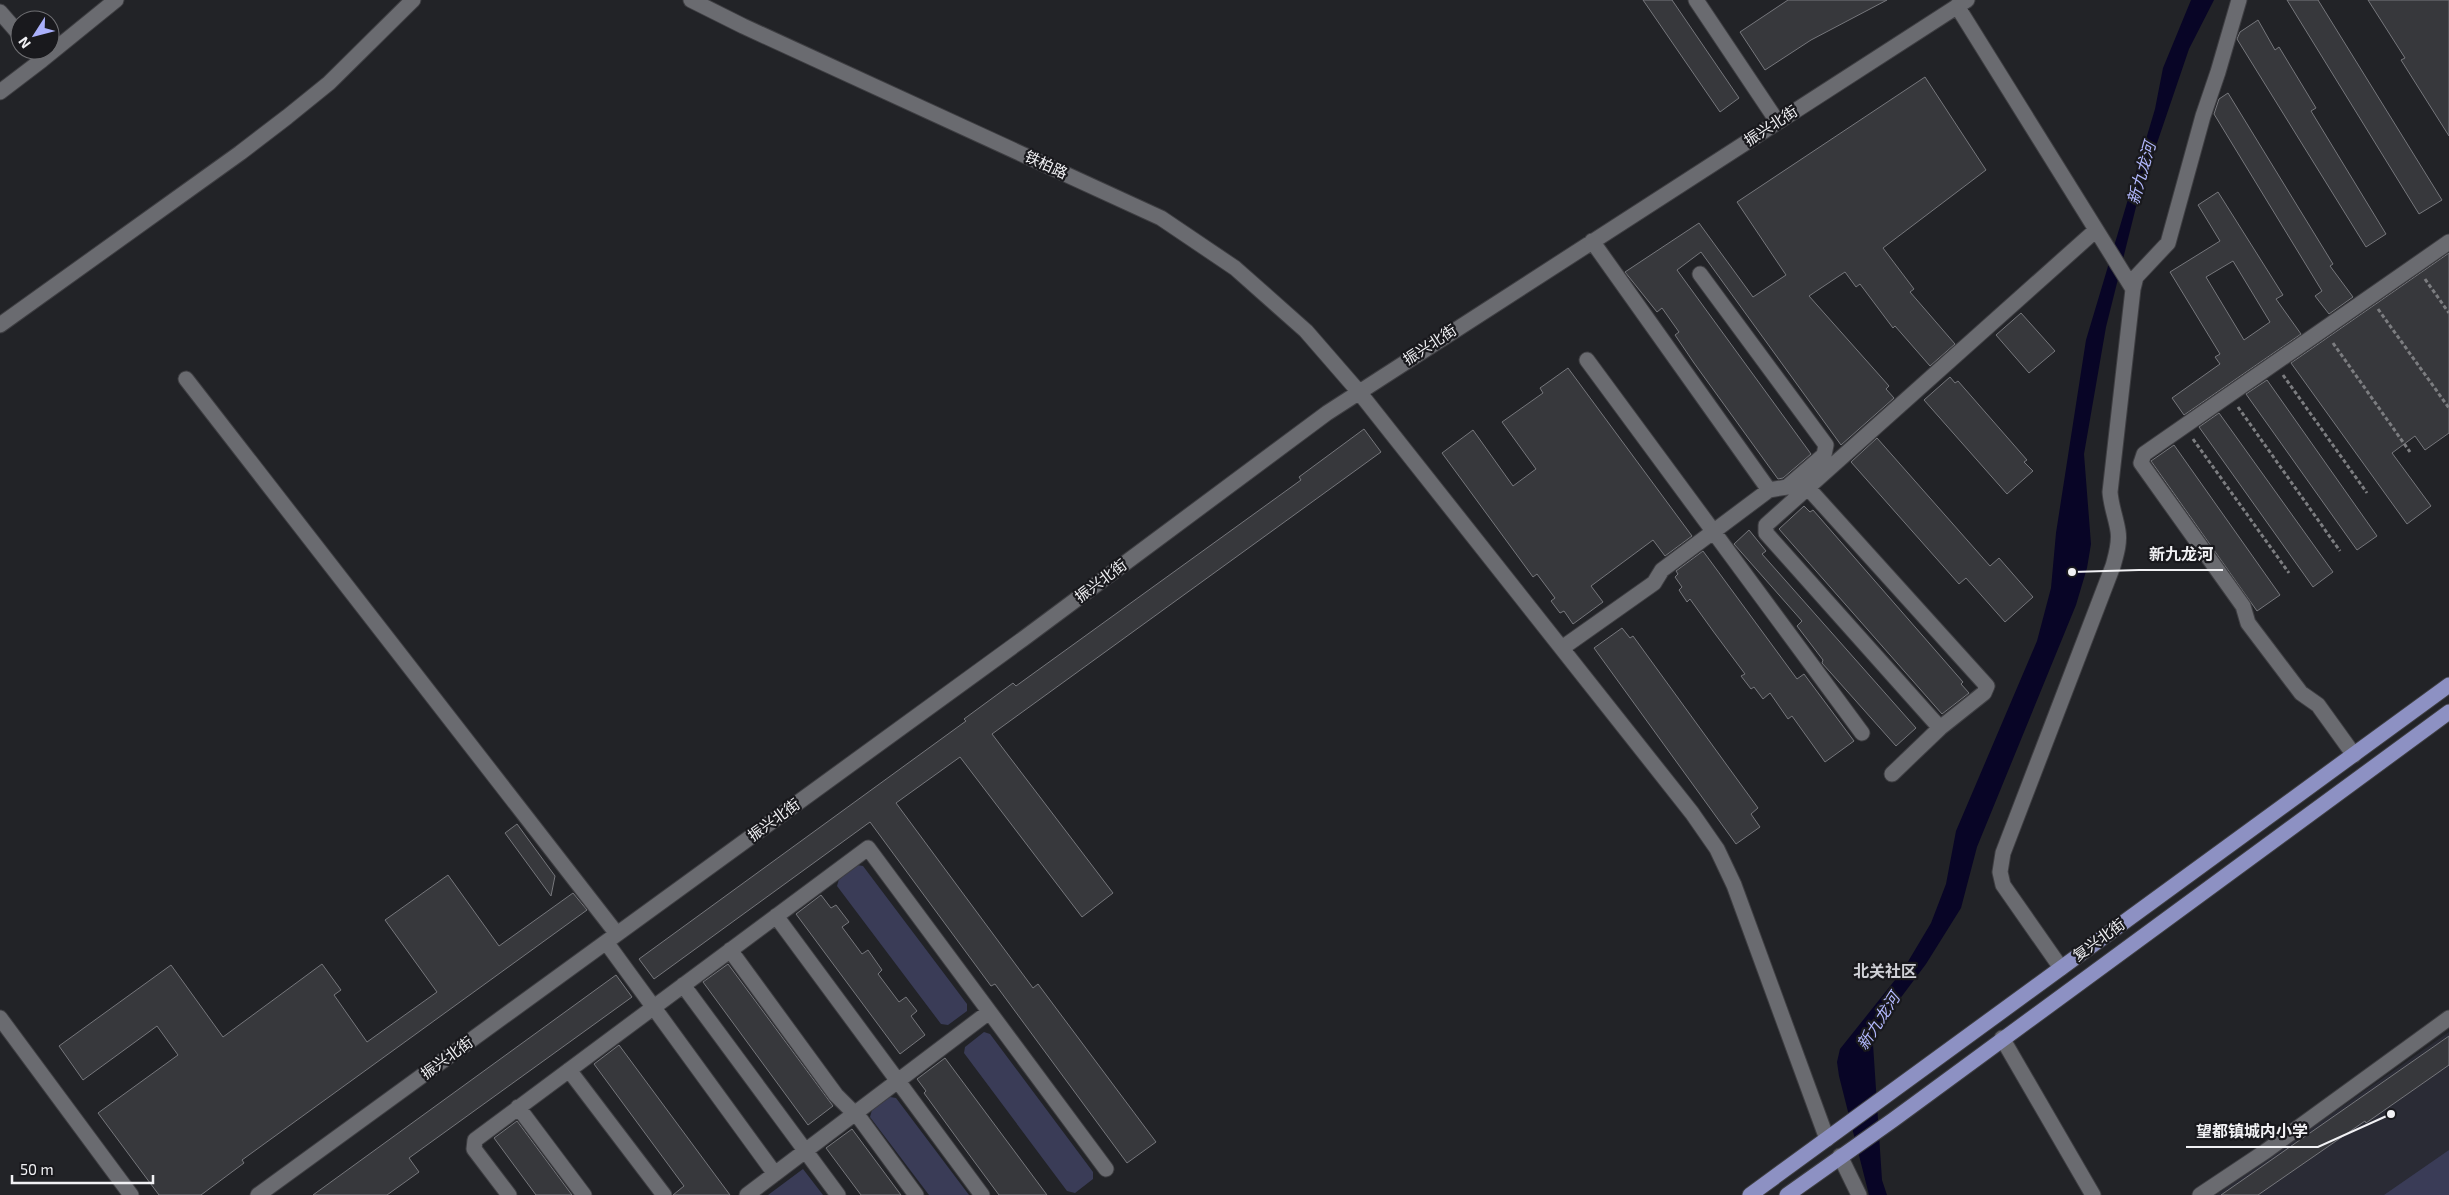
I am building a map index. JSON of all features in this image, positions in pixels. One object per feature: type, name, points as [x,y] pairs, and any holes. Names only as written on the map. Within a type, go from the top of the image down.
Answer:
[{"type":"main road","name":"复兴北街","points":[[1750,1195],[2449,685]]},
{"type":"main road","name":"复兴北街","points":[[1787,1195],[1893,1120],[2002,1038],[2449,712]]},
{"type":"street","points":[[60,39],[116,0]]},
{"type":"street","points":[[0,325],[240,153],[287,117],[329,83],[413,0]]},
{"type":"street","name":"铁柏路","points":[[691,0],[752,30],[1161,218],[1235,268],[1306,331],[1359,392],[1692,813],[1717,849],[1734,884],[1833,1135]]},
{"type":"street","points":[[1696,0],[1778,121]]},
{"type":"street","points":[[2130,284],[2168,243],[2203,116],[2239,0]]},
{"type":"street","points":[[1962,3],[2130,284],[2110,492],[2111,509],[2118,531],[2118,548],[2113,566],[2003,853],[2000,872],[2003,885],[2061,968]]},
{"type":"street","name":"振兴北街","points":[[258,1195],[1031,633],[1327,413],[1962,3]]},
{"type":"street","points":[[0,12],[10,24]]},
{"type":"street","points":[[0,92],[33,60]]},
{"type":"street","points":[[1940,728],[1766,533],[1766,525],[2100,236]]},
{"type":"street","points":[[1592,241],[1769,490]]},
{"type":"street","points":[[2354,755],[2318,705],[2301,693],[2248,623],[2243,606],[2141,463],[2144,454],[2449,242]]},
{"type":"street","points":[[1562,648],[1654,583],[1662,570],[1769,490],[1787,487],[1824,454],[1826,445],[1700,274]]},
{"type":"street","points":[[1587,360],[1862,733]]},
{"type":"street","points":[[186,379],[612,938],[653,1007],[775,1174]]},
{"type":"street","points":[[1808,488],[1987,686],[1984,693],[1940,728],[1892,774]]},
{"type":"street","points":[[509,1195],[474,1149],[475,1140],[868,848],[1106,1169]]},
{"type":"street","points":[[776,916],[982,1195]]},
{"type":"street","points":[[730,950],[836,1095],[854,1114],[916,1195]]},
{"type":"street","points":[[683,985],[838,1195]]},
{"type":"street","points":[[748,1195],[989,1012]]},
{"type":"street","points":[[0,1018],[131,1195]]},
{"type":"street","points":[[2200,1195],[2266,1151],[2449,1018]]},
{"type":"street","points":[[2002,1038],[2093,1195]]},
{"type":"street","points":[[569,1070],[664,1195]]},
{"type":"street","points":[[518,1107],[584,1195]]},
{"type":"street","points":[[1845,1153],[1859,1195]]},
{"type":"path","points":[[2415,266],[2449,313]]},
{"type":"path","points":[[2370,296],[2449,408]]},
{"type":"path","points":[[2323,329],[2410,452]]},
{"type":"path","points":[[2274,363],[2367,492]]},
{"type":"path","points":[[2229,394],[2340,551]]},
{"type":"path","points":[[2184,426],[2289,573]]},
{"type":"shaded area","points":[[857,865],[863,866],[967,1004],[967,1011],[948,1025],[941,1024],[837,886],[839,879]]},
{"type":"shaded area","points":[[984,1032],[990,1034],[1093,1172],[1093,1179],[1075,1193],[1067,1191],[964,1053],[965,1047]]},
{"type":"shaded area","points":[[2449,1032],[2449,1195],[2216,1195]]},
{"type":"shaded area","points":[[890,1097],[896,1098],[969,1195],[929,1195],[870,1117],[872,1110]]},
{"type":"shaded area","points":[[2449,1150],[2449,1195],[2384,1195]]},
{"type":"shaded area","points":[[803,1169],[823,1195],[768,1195]]},
{"type":"water","points":[[2191,0],[2214,0],[2189,49],[2138,199],[2106,327],[2084,454],[2091,544],[2087,568],[2076,605],[1977,847],[1961,908],[1926,964],[1878,1028],[1873,1044],[1882,1180],[1887,1195],[1869,1195],[1839,1076],[1837,1062],[1840,1049],[1903,970],[1931,923],[1946,884],[1956,831],[2037,641],[2051,588],[2056,533],[2086,340],[2155,109],[2163,68]]},
{"type":"building","points":[[1643,0],[1672,0],[1739,98],[1720,112]]},
{"type":"building","points":[[1788,0],[1887,0],[1811,40],[1765,70],[1740,32]]},
{"type":"building","points":[[2287,0],[2318,0],[2442,200],[2419,214]]},
{"type":"building","points":[[2368,0],[2449,0],[2449,136],[2401,60],[2405,58]]},
{"type":"building","points":[[2258,20],[2275,50],[2279,47],[2316,108],[2311,111],[2386,234],[2366,247],[2237,39],[2240,32]]},
{"type":"building","points":[[1925,77],[1986,170],[1883,248],[1914,289],[1910,292],[1955,344],[1930,366],[1895,326],[1893,328],[1860,284],[1856,287],[1845,272],[1809,296],[1889,386],[1886,389],[1894,398],[1841,445],[1701,252],[1677,270],[1811,454],[1783,478],[1778,479],[1675,335],[1679,332],[1662,308],[1657,312],[1625,272],[1699,223],[1753,297],[1786,275],[1737,202]]},
{"type":"building","points":[[2228,93],[2333,264],[2330,266],[2353,297],[2329,314],[2315,296],[2322,291],[2214,114],[2219,99]]},
{"type":"building","points":[[2218,192],[2283,295],[2276,299],[2301,334],[2184,415],[2172,398],[2220,364],[2215,357],[2220,354],[2170,272],[2220,241],[2198,205]],"holes":[[[2233,261],[2270,322],[2244,340],[2206,277]]]},
{"type":"building","points":[[2449,253],[2449,433],[2425,450],[2415,436],[2392,453],[2431,506],[2407,524],[2291,363]]},
{"type":"building","points":[[2021,313],[2055,351],[2029,373],[1996,335]]},
{"type":"building","points":[[1568,368],[1692,536],[1665,556],[1653,540],[1591,586],[1603,602],[1573,624],[1564,611],[1560,613],[1551,601],[1555,598],[1537,574],[1533,577],[1442,453],[1473,430],[1513,486],[1536,469],[1502,422],[1543,393],[1540,388]]},
{"type":"building","points":[[1950,377],[1955,383],[1958,381],[2027,460],[2024,462],[2033,471],[2007,494],[1924,400]]},
{"type":"building","points":[[2267,380],[2377,536],[2357,550],[2246,394]]},
{"type":"building","points":[[2219,413],[2333,572],[2313,587],[2199,427]]},
{"type":"building","points":[[1364,429],[1381,452],[992,734],[1113,893],[1082,917],[960,757],[896,803],[1033,988],[1038,984],[1156,1142],[1127,1163],[995,984],[991,986],[870,822],[654,979],[639,959],[966,721],[964,719],[1013,683],[1016,686],[1301,480],[1299,477]]},
{"type":"building","points":[[1877,438],[1990,566],[1999,558],[2033,597],[2005,622],[1966,578],[1959,584],[1851,462]]},
{"type":"building","points":[[2174,445],[2280,595],[2257,611],[2151,461]]},
{"type":"building","points":[[1804,506],[1810,512],[1813,510],[1963,682],[1961,684],[1969,693],[1942,714],[1779,529]]},
{"type":"building","points":[[1749,530],[1766,551],[1762,554],[1916,728],[1896,746],[1822,663],[1823,660],[1797,626],[1802,621],[1734,544]]},
{"type":"building","points":[[1703,551],[1797,679],[1804,674],[1854,741],[1825,762],[1792,716],[1788,719],[1770,693],[1763,699],[1754,687],[1751,689],[1741,676],[1745,674],[1690,599],[1687,602],[1679,590],[1682,587],[1675,577],[1678,574],[1676,571]]},
{"type":"building","points":[[1622,628],[1630,638],[1633,636],[1758,808],[1751,814],[1760,827],[1736,844],[1594,648]]},
{"type":"building","points":[[517,824],[555,876],[551,896],[505,833]]},
{"type":"building","points":[[448,875],[499,946],[573,893],[587,910],[242,1160],[244,1163],[201,1195],[159,1195],[98,1113],[178,1055],[157,1026],[83,1080],[59,1046],[171,965],[223,1037],[322,964],[341,990],[334,995],[367,1042],[437,992],[385,920]]},
{"type":"building","points":[[821,895],[831,908],[836,905],[849,922],[842,927],[862,954],[868,950],[882,970],[878,974],[899,1002],[906,997],[917,1011],[911,1016],[925,1035],[900,1054],[796,914]]},
{"type":"building","points":[[728,964],[833,1106],[808,1125],[703,982]]},
{"type":"building","points":[[616,975],[632,997],[409,1158],[419,1172],[387,1195],[313,1195]]},
{"type":"building","points":[[2449,1036],[2449,1065],[2366,1123],[2365,1121],[2258,1195],[2221,1195]]},
{"type":"building","points":[[619,1045],[730,1195],[673,1195],[684,1186],[594,1064]]},
{"type":"building","points":[[945,1058],[1047,1195],[999,1195],[924,1093],[926,1091],[917,1079]]},
{"type":"building","points":[[517,1121],[572,1195],[536,1195],[494,1138]]},
{"type":"building","points":[[852,1129],[901,1195],[861,1195],[826,1148]]},
{"type":"place","name":"新九龙河","points":[[2072,572]]},
{"type":"place","name":"望都镇城内小学","points":[[2391,1114]]},
{"type":"district","name":"北关社区","points":[[1885,971]]}]
